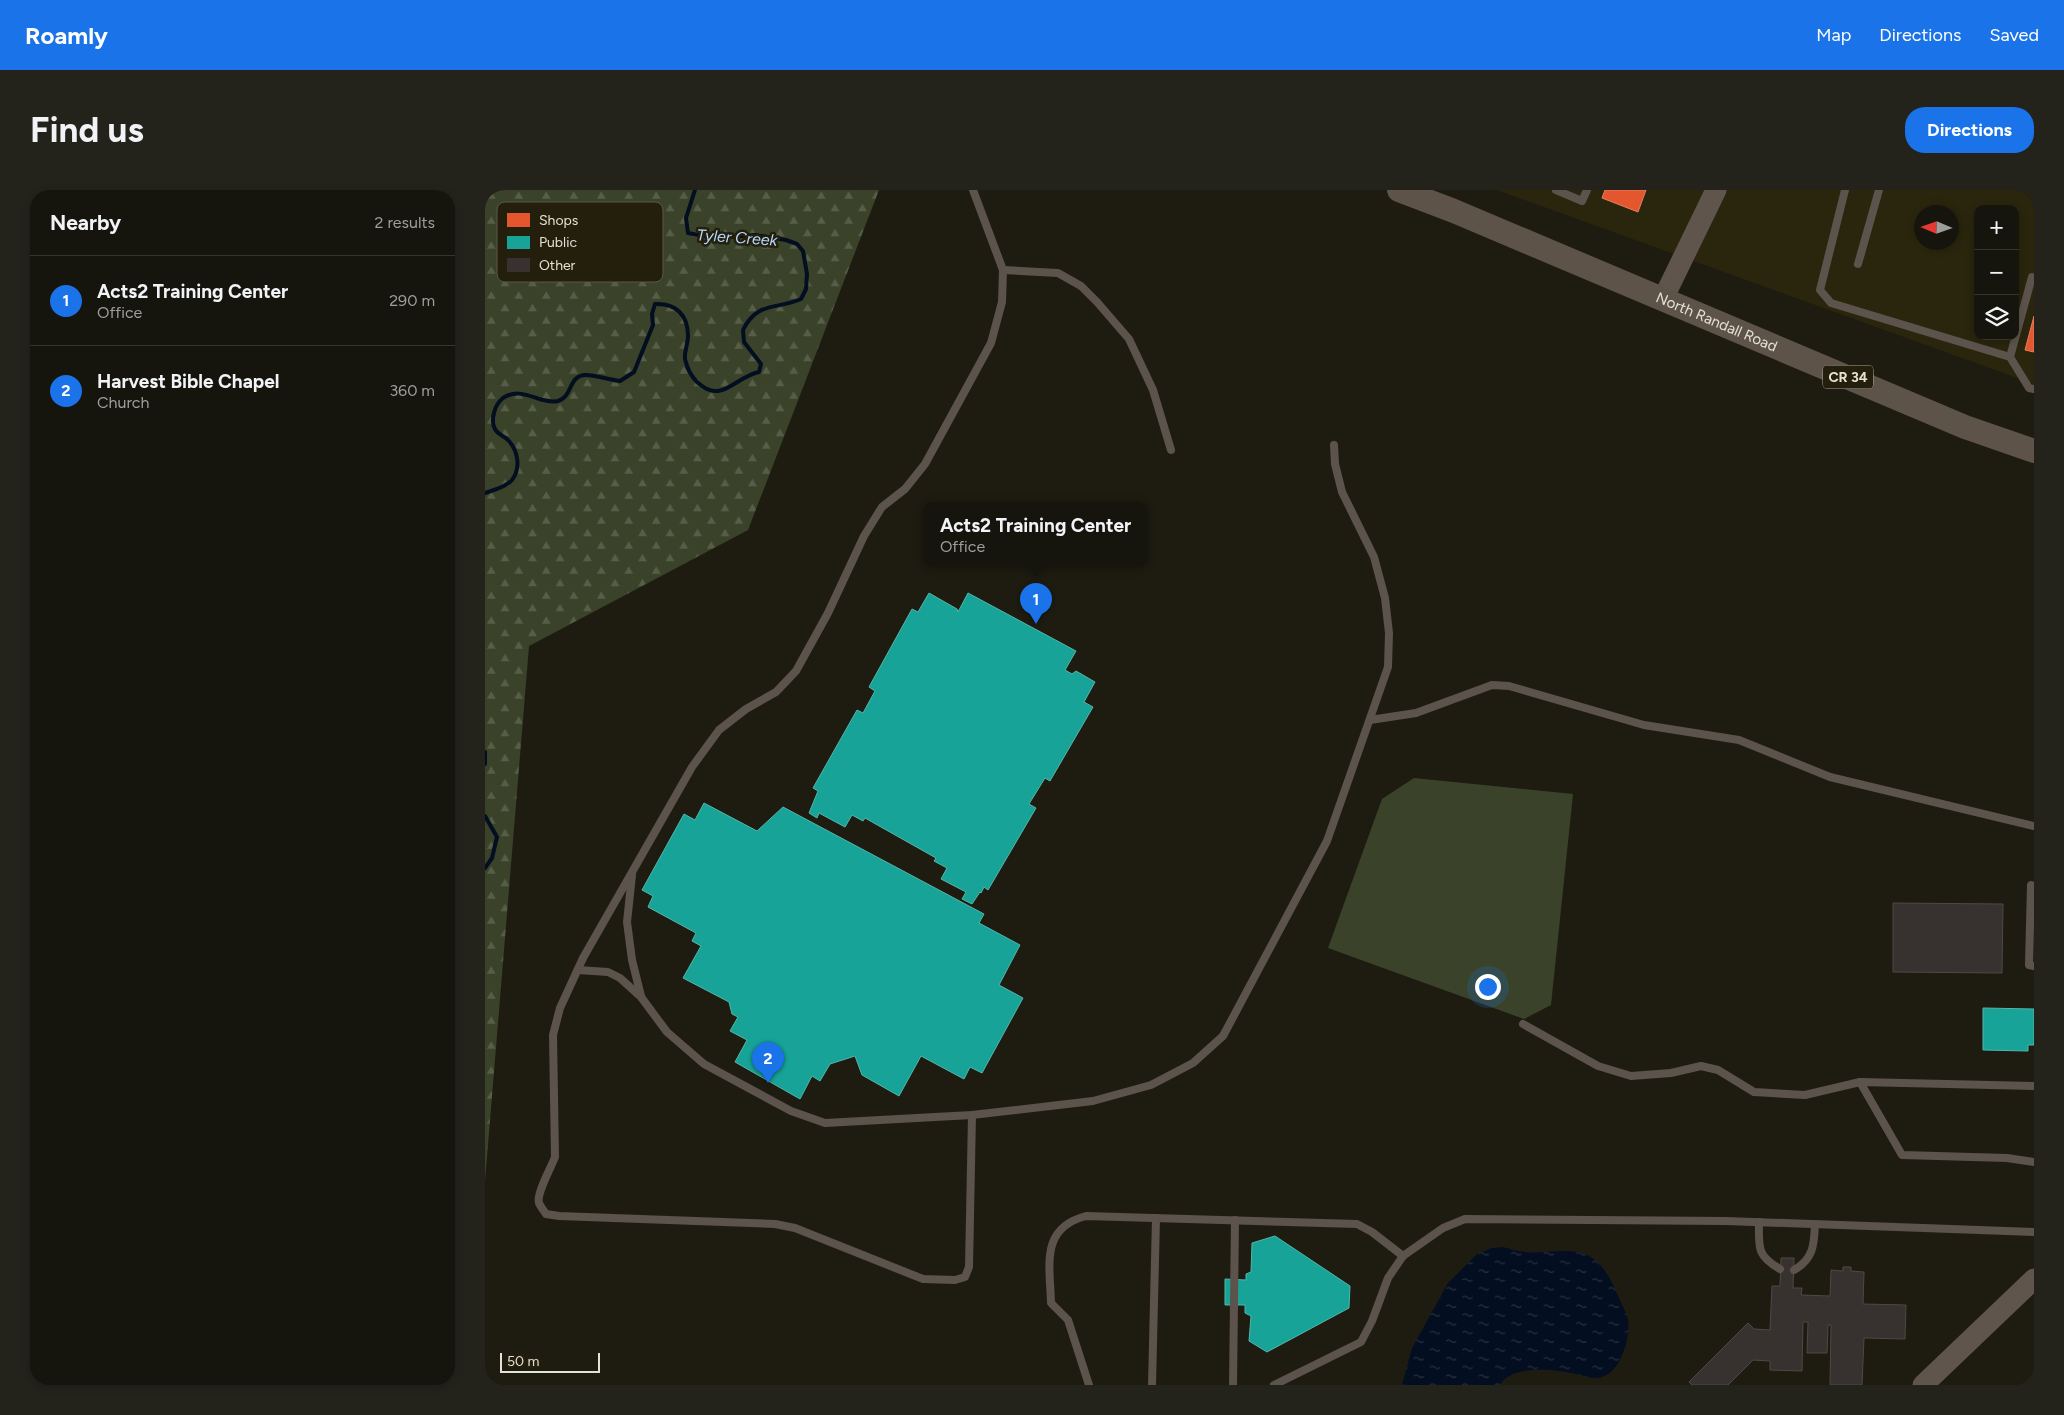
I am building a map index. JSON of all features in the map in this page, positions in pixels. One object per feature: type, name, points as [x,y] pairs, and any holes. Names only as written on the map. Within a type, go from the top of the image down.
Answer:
[{"type":"main road","name":"North Randall Road","points":[[1399,190],[1463,215],[1965,427],[2034,451]]},
{"type":"main road","points":[[1663,299],[1716,190]]},
{"type":"main road","points":[[1923,1385],[2034,1279]]},
{"type":"lane","points":[[972,1115],[969,1267],[965,1277],[955,1280],[923,1279],[795,1228],[775,1224],[559,1216],[546,1214],[539,1203],[540,1189],[549,1175],[555,1156],[553,1035],[560,1008],[578,970],[692,767],[719,730],[746,709],[776,692],[796,670],[827,613],[864,536],[882,507],[905,489],[925,464],[991,343],[1002,302],[1003,270],[973,190]]},
{"type":"lane","points":[[1556,190],[1582,201],[1587,190]]},
{"type":"lane","points":[[1845,190],[1820,290],[1831,303],[2010,357],[2029,388],[2034,389]]},
{"type":"lane","points":[[1858,264],[1879,190]]},
{"type":"lane","points":[[1003,270],[1058,273],[1081,286],[1097,302],[1129,339],[1153,390],[1171,450]]},
{"type":"lane","points":[[2010,357],[2032,277],[2034,278]]},
{"type":"lane","points":[[578,970],[607,972],[621,978],[641,996],[667,1032],[704,1064],[791,1111],[825,1123],[972,1115],[1093,1101],[1151,1085],[1193,1063],[1223,1036],[1327,840],[1388,667],[1389,633],[1385,598],[1373,557],[1342,492],[1335,464],[1334,445]]},
{"type":"lane","points":[[1370,720],[1416,712],[1492,685],[1509,686],[1644,725],[1739,740],[1830,777],[2034,826]]},
{"type":"lane","points":[[633,870],[627,922],[632,960],[641,996]]},
{"type":"lane","points":[[2034,886],[2031,886],[2029,966],[2034,966]]},
{"type":"lane","points":[[1523,1024],[1598,1066],[1631,1076],[1671,1074],[1701,1066],[1718,1070],[1755,1092],[1805,1095],[1860,1082],[2034,1086]]},
{"type":"lane","points":[[1860,1082],[1903,1155],[2007,1158],[2034,1162]]},
{"type":"lane","points":[[1089,1385],[1068,1320],[1051,1303],[1050,1251],[1056,1234],[1070,1220],[1087,1216],[1357,1224],[1372,1232],[1403,1256]]},
{"type":"lane","points":[[1152,1385],[1156,1218]]},
{"type":"lane","points":[[1274,1385],[1361,1342],[1372,1321],[1388,1278],[1403,1256],[1443,1228],[1465,1219],[1759,1222],[2034,1232]]},
{"type":"lane","points":[[1233,1385],[1235,1220]]},
{"type":"lane","points":[[1759,1222],[1760,1252],[1769,1262],[1780,1269]]},
{"type":"lane","points":[[1794,1270],[1804,1263],[1812,1253],[1815,1224]]},
{"type":"shaded area","points":[[1497,190],[2034,190],[2034,384]]},
{"type":"green space","points":[[485,190],[879,190],[748,530],[529,646],[485,1181]]},
{"type":"green space","points":[[1414,778],[1573,794],[1551,1005],[1524,1019],[1328,948],[1382,799]]},
{"type":"water","points":[[1503,1247],[1534,1253],[1579,1252],[1587,1255],[1599,1264],[1612,1282],[1628,1319],[1626,1346],[1618,1364],[1605,1376],[1597,1378],[1563,1372],[1533,1370],[1513,1374],[1500,1385],[1402,1385],[1412,1348],[1448,1283],[1477,1254],[1492,1248]]},
{"type":"building: Shops","points":[[1605,190],[1646,190],[1638,212],[1602,198]]},
{"type":"building: Shops","points":[[2034,316],[2034,352],[2025,350]]},
{"type":"building: Public","points":[[929,593],[957,609],[958,612],[968,593],[1076,651],[1065,670],[1072,674],[1076,671],[1095,682],[1084,702],[1093,707],[1050,781],[1045,778],[1029,804],[1036,808],[988,890],[984,887],[972,904],[962,899],[966,892],[941,879],[947,868],[934,861],[936,858],[865,818],[863,821],[852,815],[845,827],[819,813],[817,818],[809,813],[818,791],[813,788],[857,710],[863,713],[875,691],[869,687],[912,609],[918,612]]},
{"type":"building: Public","points":[[704,803],[757,831],[783,807],[984,914],[979,923],[1020,945],[999,985],[1023,998],[982,1073],[970,1067],[964,1079],[921,1056],[899,1096],[862,1075],[855,1056],[830,1064],[820,1081],[812,1076],[800,1099],[735,1062],[747,1040],[730,1031],[738,1017],[732,1014],[729,1002],[683,978],[701,946],[692,941],[696,933],[648,907],[653,896],[642,890],[684,814],[695,820]]},
{"type":"building: Public","points":[[1983,1008],[2034,1009],[2034,1045],[2028,1045],[2028,1051],[1983,1050]]},
{"type":"building: Public","points":[[1275,1236],[1350,1286],[1349,1308],[1267,1352],[1249,1341],[1251,1316],[1245,1313],[1245,1305],[1225,1305],[1225,1279],[1246,1280],[1246,1274],[1251,1272],[1252,1243]]},
{"type":"building: Other","points":[[1893,903],[2003,904],[2002,973],[1893,972]]},
{"type":"building: Other","points":[[1781,1258],[1794,1258],[1793,1288],[1802,1288],[1801,1295],[1830,1296],[1831,1270],[1843,1271],[1843,1267],[1851,1267],[1851,1271],[1864,1272],[1863,1304],[1906,1305],[1905,1339],[1864,1338],[1862,1385],[1830,1385],[1831,1325],[1828,1325],[1827,1353],[1807,1353],[1808,1322],[1803,1322],[1802,1371],[1770,1370],[1770,1361],[1753,1360],[1728,1385],[1692,1385],[1689,1382],[1748,1323],[1754,1329],[1770,1330],[1772,1286],[1780,1286]]},
{"type":"waterway","name":"Tyler Creek","points":[[485,493],[507,485],[517,470],[515,450],[507,439],[496,431],[493,421],[494,412],[500,401],[510,395],[517,394],[558,401],[563,399],[573,382],[580,376],[586,375],[620,381],[634,372],[653,325],[652,314],[655,304],[675,308],[683,316],[688,336],[685,359],[689,372],[704,387],[712,391],[723,390],[759,372],[761,364],[744,342],[743,330],[754,314],[761,310],[801,299],[806,289],[807,274],[803,251],[797,244],[786,240],[755,235],[715,238],[688,233],[686,218],[695,190]]},
{"type":"waterway","name":"Tyler Creek","points":[[485,752],[485,764]]},
{"type":"waterway","name":"Tyler Creek","points":[[485,816],[497,837],[492,858],[485,868]]},
{"type":"place","name":"Acts2 Training Center","points":[[1036,624]]},
{"type":"place","name":"Harvest Bible Chapel","points":[[768,1083]]}]
